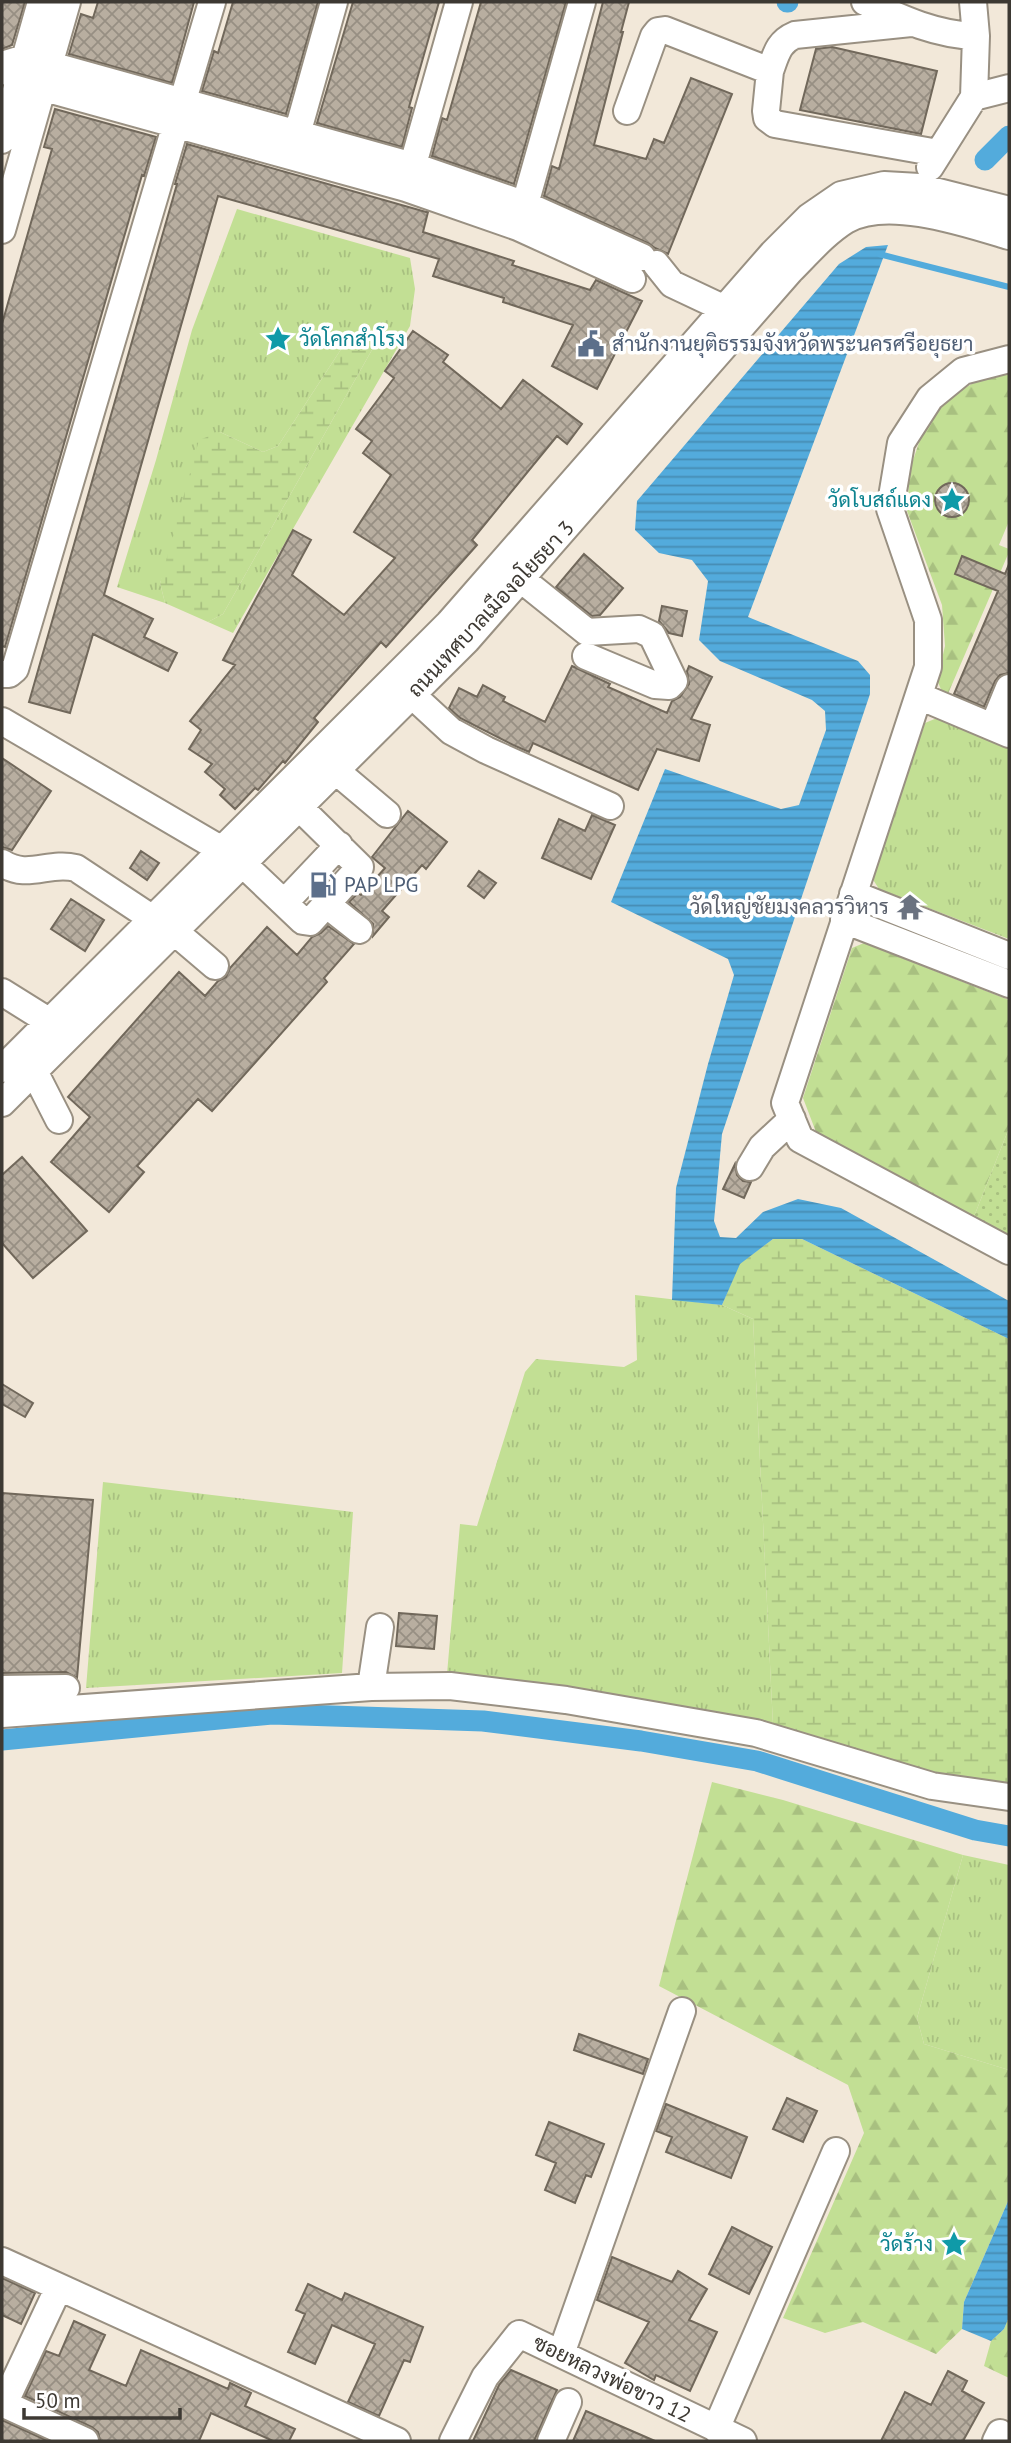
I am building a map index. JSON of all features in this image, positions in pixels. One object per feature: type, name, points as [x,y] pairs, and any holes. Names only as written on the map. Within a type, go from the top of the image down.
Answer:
[{"type":"street","points":[[2,674],[9,674],[15,669],[212,2]]},
{"type":"street","points":[[294,145],[334,2]]},
{"type":"street","points":[[409,177],[459,2]]},
{"type":"street","points":[[522,216],[582,2]]},
{"type":"street","points":[[865,2],[911,23],[957,36],[976,36]]},
{"type":"street","points":[[919,187],[974,97],[976,36],[973,2]]},
{"type":"street","points":[[976,36],[993,2]]},
{"type":"street","points":[[2,140],[23,70],[55,3]]},
{"type":"street","points":[[911,23],[794,35],[784,39],[779,45],[770,71],[765,111],[767,118],[775,124],[938,153]]},
{"type":"street","points":[[627,111],[654,36],[665,30],[770,71]]},
{"type":"street","points":[[23,70],[409,177],[465,196],[522,216],[724,309]]},
{"type":"street","points":[[2,230],[23,70]]},
{"type":"street","points":[[974,97],[1009,88]]},
{"type":"street","name":"ถนนเทศบาลเมืองอโยธยา 3","points":[[2,1103],[34,1071],[164,925],[240,850],[449,623],[773,253],[809,217],[841,195],[884,185],[919,187],[1009,209]]},
{"type":"street","name":"ถนนเทศบาลเมืองอโยธยา 3","points":[[240,850],[299,807],[467,640],[790,271],[822,238],[849,219],[886,210],[915,212],[1009,236]]},
{"type":"street","points":[[1009,359],[963,372],[930,398],[901,443],[890,509],[928,620],[929,667],[785,1103],[800,1139],[1009,1251]]},
{"type":"street","points":[[520,579],[587,632],[639,629],[652,635],[661,653],[636,677],[586,656]]},
{"type":"street","points":[[919,696],[1001,731],[1009,688]]},
{"type":"street","points":[[412,695],[452,731],[486,750],[610,806]]},
{"type":"street","points":[[2,721],[240,850],[284,903],[306,922],[310,922],[360,867],[299,807]]},
{"type":"street","points":[[336,771],[387,814]]},
{"type":"street","points":[[284,903],[338,845]]},
{"type":"street","points":[[2,863],[22,872],[65,865],[76,868],[164,925],[215,966]]},
{"type":"street","points":[[853,894],[1009,956]]},
{"type":"street","points":[[326,904],[359,930]]},
{"type":"street","points":[[844,919],[1009,984]]},
{"type":"street","name":"ถนนเทศบาลเมืองอโยธยา 3","points":[[2,1068],[50,1022],[164,925]]},
{"type":"street","points":[[2,992],[50,1022]]},
{"type":"street","points":[[34,1071],[59,1120]]},
{"type":"street","points":[[750,1167],[762,1147],[792,1119]]},
{"type":"street","points":[[371,1687],[380,1628]]},
{"type":"street","points":[[2,1714],[371,1687],[450,1686],[566,1700],[756,1733],[932,1786],[1009,1797]]},
{"type":"street","points":[[2,1689],[66,1688]]},
{"type":"street","points":[[561,2354],[682,2011]]},
{"type":"street","points":[[716,2429],[836,2151]]},
{"type":"street","points":[[2,2261],[397,2441]]},
{"type":"street","points":[[59,2287],[3,2404],[85,2441]]},
{"type":"street","name":"ซอยหลวงพ่อขาว 12","points":[[453,2441],[485,2377],[519,2334],[743,2441]]},
{"type":"street","points":[[551,2441],[568,2402]]},
{"type":"green space","points":[[237,209],[410,258],[415,289],[410,326],[233,633],[208,622],[223,614],[373,348],[362,328],[349,337],[278,446],[263,452],[220,432],[160,583],[165,603],[117,587],[192,330]]},
{"type":"green space","points":[[362,328],[375,335],[373,348],[223,614],[208,622],[165,603],[160,583],[199,440],[220,432],[263,452],[278,446],[349,337]]},
{"type":"green space","points":[[1009,373],[1009,521],[999,545],[1009,549],[1009,552],[947,696],[943,694],[937,680],[945,646],[942,605],[907,511],[910,469],[923,431],[949,397],[977,381]]},
{"type":"green space","points":[[937,718],[1009,748],[1009,939],[879,889],[872,878],[925,723]]},
{"type":"green space","points":[[864,943],[1009,1000],[1009,1128],[973,1219],[816,1132],[803,1098],[852,948]]},
{"type":"green space","points":[[1009,1128],[1009,1238],[973,1219]]},
{"type":"green space","points":[[773,1239],[802,1239],[1009,1339],[1009,1789],[933,1776],[773,1725],[753,1319],[722,1305],[739,1264]]},
{"type":"green space","points":[[635,1295],[722,1305],[753,1319],[773,1725],[566,1686],[447,1674],[460,1524],[477,1526],[525,1372],[536,1359],[624,1367],[637,1360]]},
{"type":"green space","points":[[103,1482],[353,1512],[342,1673],[86,1688]]},
{"type":"green space","points":[[712,1782],[783,1800],[963,1855],[917,2018],[924,2044],[1009,2070],[1009,2199],[964,2302],[962,2329],[936,2354],[863,2322],[825,2333],[783,2318],[864,2133],[848,2085],[659,1986]]},
{"type":"green space","points":[[963,1855],[1009,1865],[1009,2070],[924,2044],[917,2018]]},
{"type":"green space","points":[[1009,2317],[1009,2378],[984,2366],[991,2341],[1004,2329]]},
{"type":"water","points":[[888,245],[748,617],[858,661],[870,675],[870,694],[722,1134],[714,1221],[720,1237],[736,1238],[763,1212],[798,1199],[841,1208],[1009,1301],[1009,1339],[802,1239],[773,1239],[740,1264],[722,1305],[672,1300],[676,1188],[734,975],[728,959],[611,902],[665,769],[781,809],[799,805],[826,730],[825,711],[812,700],[720,661],[699,640],[708,581],[692,560],[659,553],[635,530],[637,501],[839,264],[866,247]]},
{"type":"water","points":[[1009,2199],[1009,2317],[1004,2329],[991,2341],[962,2329],[964,2302]]},
{"type":"building","points":[[2,2],[25,2],[12,45],[2,49]]},
{"type":"building","points":[[98,2],[194,2],[172,83],[69,54],[81,14],[93,18]]},
{"type":"building","points":[[233,2],[318,2],[286,114],[202,91],[214,51],[218,53]]},
{"type":"building","points":[[353,2],[439,2],[409,107],[412,108],[402,147],[317,123]]},
{"type":"building","points":[[481,2],[566,2],[514,184],[432,156],[442,118],[447,120]]},
{"type":"building","points":[[603,2],[629,2],[594,145],[646,159],[654,139],[664,143],[691,78],[732,94],[668,254],[544,196],[552,166],[559,169]]},
{"type":"building","points":[[832,47],[937,71],[921,134],[800,110],[816,49]]},
{"type":"building","points":[[55,109],[156,137],[144,176],[142,175],[5,647],[2,646],[2,324],[52,149],[44,147]]},
{"type":"building","points":[[187,144],[428,212],[423,232],[514,261],[512,265],[590,290],[596,280],[642,301],[597,389],[552,366],[573,325],[503,302],[504,298],[433,276],[439,259],[218,196],[104,595],[153,619],[144,637],[177,653],[168,671],[93,634],[70,713],[29,702]]},
{"type":"building","points":[[413,331],[448,355],[443,362],[501,409],[523,380],[582,424],[567,444],[557,436],[472,540],[477,545],[386,647],[381,642],[314,718],[318,722],[285,763],[283,761],[258,790],[255,788],[235,809],[220,795],[225,789],[205,772],[212,764],[189,749],[201,730],[190,721],[235,665],[223,660],[293,530],[311,540],[292,575],[344,615],[395,558],[354,532],[391,475],[363,453],[372,441],[356,429],[394,378],[385,371]]},
{"type":"building","points":[[952,483],[964,488],[969,500],[964,512],[952,517],[940,512],[935,500],[940,488]]},
{"type":"building","points":[[584,554],[623,588],[600,615],[592,616],[556,587]]},
{"type":"building","points":[[962,556],[1005,574],[1009,564],[1009,673],[1000,675],[995,681],[984,707],[954,694],[998,591],[955,574]]},
{"type":"building","points":[[662,606],[687,611],[682,636],[669,633],[659,621]]},
{"type":"building","points":[[572,666],[610,684],[608,687],[667,713],[672,701],[680,697],[689,684],[689,666],[712,677],[691,719],[710,725],[699,761],[657,749],[638,790],[533,743],[529,752],[460,718],[449,708],[459,688],[477,697],[483,685],[505,697],[503,701],[545,722]]},
{"type":"building","points":[[2,758],[51,791],[12,850],[2,847]]},
{"type":"building","points":[[408,811],[447,842],[426,869],[422,865],[382,911],[389,917],[373,936],[373,924],[349,902],[358,893],[361,895],[385,868],[372,857]]},
{"type":"building","points":[[592,815],[615,825],[591,879],[542,858],[559,819],[585,831]]},
{"type":"building","points":[[141,851],[159,863],[147,880],[130,868]]},
{"type":"building","points":[[479,871],[496,883],[484,898],[468,886]]},
{"type":"building","points":[[71,899],[104,920],[85,951],[51,929]]},
{"type":"building","points":[[328,926],[354,944],[324,978],[327,982],[212,1111],[198,1099],[137,1166],[144,1172],[109,1212],[51,1162],[90,1117],[68,1097],[179,972],[205,996],[218,981],[226,977],[230,968],[267,927],[297,955],[312,937]]},
{"type":"building","points":[[22,1157],[87,1231],[33,1278],[2,1243],[2,1175]]},
{"type":"building","points":[[735,1164],[737,1175],[743,1181],[751,1182],[744,1198],[723,1189]]},
{"type":"building","points":[[2,1384],[33,1403],[25,1417],[2,1404]]},
{"type":"building","points":[[2,1493],[93,1500],[77,1678],[66,1672],[2,1673]]},
{"type":"building","points":[[399,1613],[437,1616],[434,1649],[396,1646]]},
{"type":"building","points":[[579,2034],[648,2059],[643,2074],[574,2050]]},
{"type":"building","points":[[787,2098],[817,2111],[803,2142],[773,2129]]},
{"type":"building","points":[[666,2104],[747,2137],[731,2178],[666,2152],[672,2137],[656,2131]]},
{"type":"building","points":[[549,2122],[604,2144],[591,2177],[586,2175],[575,2203],[545,2190],[556,2163],[536,2155]]},
{"type":"building","points":[[732,2227],[772,2247],[749,2294],[709,2274]]},
{"type":"building","points":[[612,2257],[672,2282],[678,2271],[707,2289],[689,2320],[717,2332],[690,2391],[656,2375],[654,2380],[625,2363],[649,2322],[597,2300]]},
{"type":"building","points":[[2,2278],[35,2293],[21,2324],[2,2315]]},
{"type":"building","points":[[308,2284],[342,2300],[345,2293],[423,2327],[410,2362],[404,2360],[379,2416],[348,2402],[375,2344],[332,2325],[315,2364],[288,2352],[305,2314],[296,2310]]},
{"type":"building","points":[[74,2321],[105,2335],[89,2370],[126,2386],[141,2350],[228,2389],[230,2383],[251,2393],[245,2406],[295,2429],[289,2441],[273,2441],[211,2413],[199,2441],[100,2441],[98,2432],[92,2427],[25,2396],[46,2351],[59,2356]]},
{"type":"building","points":[[511,2370],[557,2390],[534,2441],[473,2441],[499,2385]]},
{"type":"building","points":[[948,2371],[967,2381],[962,2391],[984,2403],[963,2441],[881,2441],[905,2392],[931,2405]]},
{"type":"building","points":[[586,2411],[655,2441],[573,2441]]},
{"type":"building","points":[[2,2420],[48,2441],[2,2441]]},
{"type":"waterway","points":[[985,160],[1009,136]]},
{"type":"waterway","points":[[879,254],[1009,287]]},
{"type":"waterway","points":[[2,1740],[272,1714],[483,1721],[641,1741],[757,1761],[975,1830],[1009,1836]]},
{"type":"place","name":"วัดโคกสำโรง","points":[[278,339]]},
{"type":"place","name":"สำนักงานยุติธรรมจังหวัดพระนครศรีอยุธยา","points":[[591,344]]},
{"type":"place","name":"วัดโบสถ์แดง","points":[[952,500]]},
{"type":"place","name":"PAP LPG","points":[[323,885]]},
{"type":"place","name":"วัดใหญ่ชัยมงคลวรวิหาร","points":[[910,907]]},
{"type":"place","name":"วัดร้าง","points":[[954,2244]]}]
